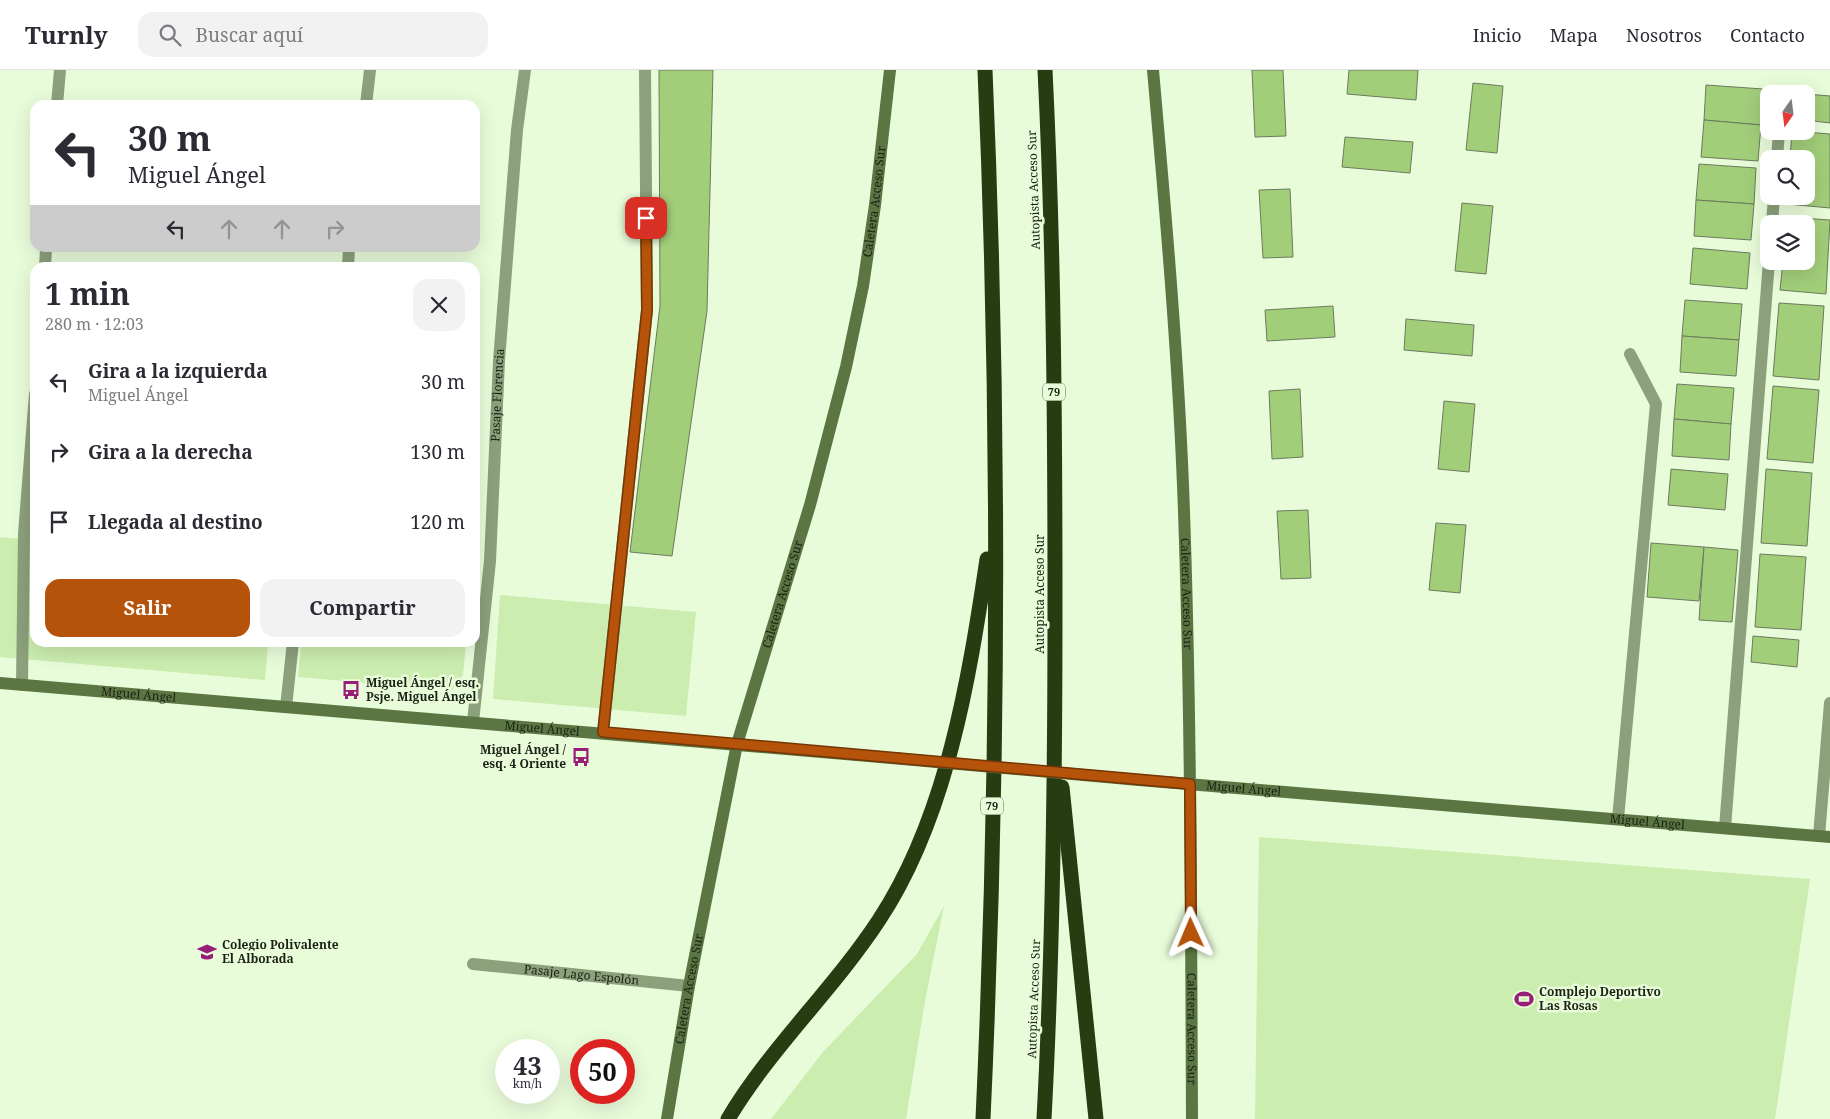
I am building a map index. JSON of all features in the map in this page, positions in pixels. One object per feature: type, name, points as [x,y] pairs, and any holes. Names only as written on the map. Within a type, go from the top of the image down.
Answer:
[{"type":"highway","name":"79","points":[[983,1119],[991,897],[995,493],[994,334],[985,70]]},
{"type":"highway","name":"Autopista Acceso Sur","points":[[1044,1119],[1053,881],[1055,713],[1052,260],[1045,70]]},
{"type":"highway","points":[[728,1119],[762,1067],[864,942],[900,885],[918,844],[943,776],[963,692],[987,560],[995,493]]},
{"type":"highway","points":[[1055,713],[1096,1119]]},
{"type":"main road","name":"Caletera Acceso Sur","points":[[667,1119],[689,986],[737,744],[812,497],[846,367],[863,286],[875,205],[890,70]]},
{"type":"main road","name":"Caletera Acceso Sur","points":[[1153,70],[1176,347],[1184,509],[1190,784],[1192,1119]]},
{"type":"main road","name":"Miguel Ángel","points":[[0,683],[603,732],[1139,780],[1824,837]]},
{"type":"street","points":[[57,100],[60,70]]},
{"type":"street","points":[[367,100],[370,70]]},
{"type":"street","name":"Pasaje Florencia","points":[[472,722],[490,561],[499,361],[517,130],[525,70]]},
{"type":"street","points":[[603,732],[647,310],[645,70]]},
{"type":"street","points":[[1725,828],[1768,270]]},
{"type":"street","points":[[1618,819],[1656,404],[1630,354]]},
{"type":"street","points":[[22,685],[24,534],[30,458]]},
{"type":"street","points":[[286,707],[292,647]]},
{"type":"street","points":[[1824,837],[1830,703]]},
{"type":"street","name":"Pasaje Lago Espolón","points":[[472,964],[689,986]]},
{"type":"green space","points":[[0,537],[30,540],[30,647],[268,647],[265,680],[0,657]]},
{"type":"green space","points":[[500,595],[696,612],[686,716],[493,699]]},
{"type":"green space","points":[[301,647],[466,647],[463,675],[452,690],[298,677]]},
{"type":"green space","name":"Complejo Deportivo Las Rosas","points":[[1259,837],[1810,879],[1775,1119],[1255,1119]]},
{"type":"green space","points":[[944,906],[925,1001],[906,1119],[771,1119],[823,1052],[917,954]]},
{"type":"building","points":[[659,70],[713,70],[707,311],[672,556],[630,552],[660,306]]},
{"type":"building","points":[[1252,70],[1283,70],[1286,136],[1255,137]]},
{"type":"building","points":[[1349,70],[1418,70],[1416,100],[1347,94]]},
{"type":"building","points":[[1473,83],[1503,86],[1497,153],[1466,150]]},
{"type":"building","points":[[1706,85],[1760,89],[1760,125],[1704,120]]},
{"type":"building","points":[[1815,95],[1830,96],[1830,123],[1815,121]]},
{"type":"building","points":[[1704,120],[1760,125],[1758,161],[1701,157]]},
{"type":"building","points":[[1815,133],[1830,134],[1830,208],[1798,205],[1815,205],[1815,150],[1791,150],[1791,140],[1815,140]]},
{"type":"building","points":[[1345,137],[1413,142],[1410,173],[1342,167]]},
{"type":"building","points":[[1699,164],[1756,168],[1754,204],[1696,200]]},
{"type":"building","points":[[1290,189],[1293,257],[1263,258],[1259,190]]},
{"type":"building","points":[[1696,200],[1754,204],[1751,240],[1694,236]]},
{"type":"building","points":[[1462,203],[1493,206],[1486,274],[1455,271]]},
{"type":"building","points":[[1815,219],[1830,220],[1826,294],[1780,290],[1782,270],[1815,270]]},
{"type":"building","points":[[1693,248],[1750,253],[1747,289],[1690,284]]},
{"type":"building","points":[[1685,300],[1742,304],[1739,340],[1682,336]]},
{"type":"building","points":[[1779,303],[1824,306],[1819,380],[1773,376]]},
{"type":"building","points":[[1333,306],[1335,337],[1267,341],[1265,310]]},
{"type":"building","points":[[1406,319],[1474,325],[1472,356],[1404,350]]},
{"type":"building","points":[[1682,336],[1739,340],[1736,376],[1680,372]]},
{"type":"building","points":[[1677,384],[1734,388],[1731,424],[1674,419]]},
{"type":"building","points":[[1773,386],[1819,390],[1813,463],[1767,459]]},
{"type":"building","points":[[1300,389],[1303,457],[1272,459],[1269,391]]},
{"type":"building","points":[[1444,401],[1475,404],[1469,472],[1438,469]]},
{"type":"building","points":[[1674,419],[1731,424],[1729,460],[1672,456]]},
{"type":"building","points":[[1671,469],[1728,474],[1725,510],[1668,505]]},
{"type":"building","points":[[1766,469],[1812,473],[1807,546],[1761,543]]},
{"type":"building","points":[[1308,510],[1311,578],[1281,579],[1277,511]]},
{"type":"building","points":[[1436,523],[1466,525],[1460,593],[1429,590]]},
{"type":"building","points":[[1651,543],[1704,547],[1699,601],[1647,597]]},
{"type":"building","points":[[1704,547],[1738,550],[1732,622],[1699,620]]},
{"type":"building","points":[[1760,554],[1806,557],[1801,630],[1755,627]]},
{"type":"building","points":[[1753,636],[1799,640],[1797,667],[1751,662]]},
{"type":"place","name":"Miguel Ángel / esq. Psje. Miguel Ángel","points":[[351,690]]},
{"type":"place","name":"Miguel Ángel / esq. 4 Oriente","points":[[581,757]]},
{"type":"place","name":"Colegio Polivalente El Alborada","points":[[207,952]]},
{"type":"place","name":"Complejo Deportivo Las Rosas","points":[[1524,999]]},
{"type":"route","points":[[646,218],[647,310],[603,732],[1190,784],[1191,933]]}]
